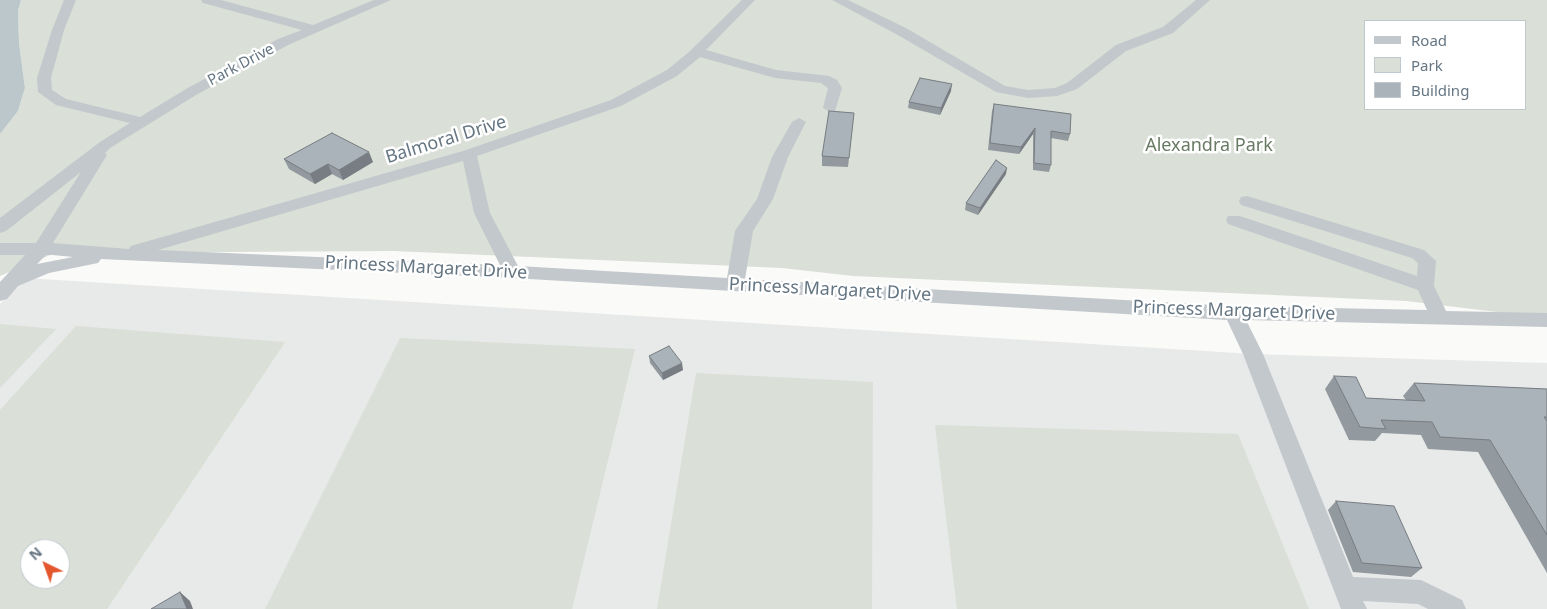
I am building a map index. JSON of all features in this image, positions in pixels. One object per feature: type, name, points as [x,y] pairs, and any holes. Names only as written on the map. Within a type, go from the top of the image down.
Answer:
[{"type":"street","points":[[70,0],[58,30],[44,78],[45,92],[61,102],[142,122]]},
{"type":"street","points":[[207,0],[314,29]]},
{"type":"street","name":"Park Drive","points":[[0,227],[105,145],[142,122],[243,63],[314,29],[385,0]]},
{"type":"street","name":"Balmoral Drive","points":[[117,254],[469,154],[616,104],[672,73],[697,52],[749,0]]},
{"type":"street","points":[[838,0],[901,31],[1001,89],[1028,94],[1057,92],[1072,86],[1121,48],[1168,30],[1204,0]]},
{"type":"street","points":[[697,52],[775,74],[824,79],[832,83],[834,88],[830,108]]},
{"type":"street","points":[[735,284],[744,231],[764,199],[780,156],[798,122]]},
{"type":"street","name":"Park Drive","points":[[4,288],[41,249],[105,145]]},
{"type":"street","points":[[469,154],[482,214],[512,272]]},
{"type":"street","points":[[1247,201],[1418,254],[1427,261],[1425,286],[1440,317]]},
{"type":"street","points":[[1234,220],[1425,286]]},
{"type":"street","name":"Princess Margaret Drive","points":[[0,249],[41,249],[512,272],[1233,313],[1547,320]]},
{"type":"street","name":"Princess Margaret Drive","points":[[4,288],[45,268],[117,254]]},
{"type":"street","points":[[1233,313],[1253,354],[1350,598],[1421,592],[1453,609]]},
{"type":"shaded area","points":[[0,0],[21,0],[18,11],[19,43],[25,88],[18,111],[0,134]]},
{"type":"shaded area","points":[[25,278],[1253,354],[1547,363],[1547,609],[0,609],[0,304]]},
{"type":"green space","name":"Alexandra Park","points":[[21,0],[1547,0],[1547,318],[1406,301],[853,276],[782,268],[394,251],[55,253],[0,276],[0,134],[18,111],[25,88],[19,43],[18,11]]},
{"type":"green space","points":[[0,324],[56,329],[0,388]]},
{"type":"green space","points":[[76,326],[285,342],[107,609],[0,609],[0,410]]},
{"type":"green space","points":[[400,338],[635,349],[572,609],[265,609]]},
{"type":"green space","points":[[696,373],[873,382],[872,609],[657,609]]},
{"type":"green space","points":[[935,425],[1238,434],[1309,609],[957,609]]},
{"type":"building","points":[[920,78],[952,84],[941,108],[909,102]]},
{"type":"building","points":[[994,104],[1071,114],[1070,134],[1051,131],[1051,165],[1034,163],[1035,128],[1021,147],[990,143]]},
{"type":"building","points":[[829,111],[854,113],[849,158],[822,156]]},
{"type":"building","points":[[332,133],[369,152],[339,170],[328,164],[310,174],[284,159]]},
{"type":"building","points":[[996,160],[1007,168],[980,208],[966,203]]},
{"type":"building","points":[[669,346],[682,363],[662,373],[649,356]]},
{"type":"building","points":[[1334,376],[1356,377],[1366,398],[1425,401],[1414,383],[1547,389],[1547,417],[1544,417],[1547,421],[1547,535],[1490,440],[1440,437],[1432,422],[1381,420],[1386,429],[1360,427]]},
{"type":"building","points":[[1336,501],[1394,506],[1422,568],[1362,563]]},
{"type":"building","points":[[180,592],[187,609],[151,609]]}]
